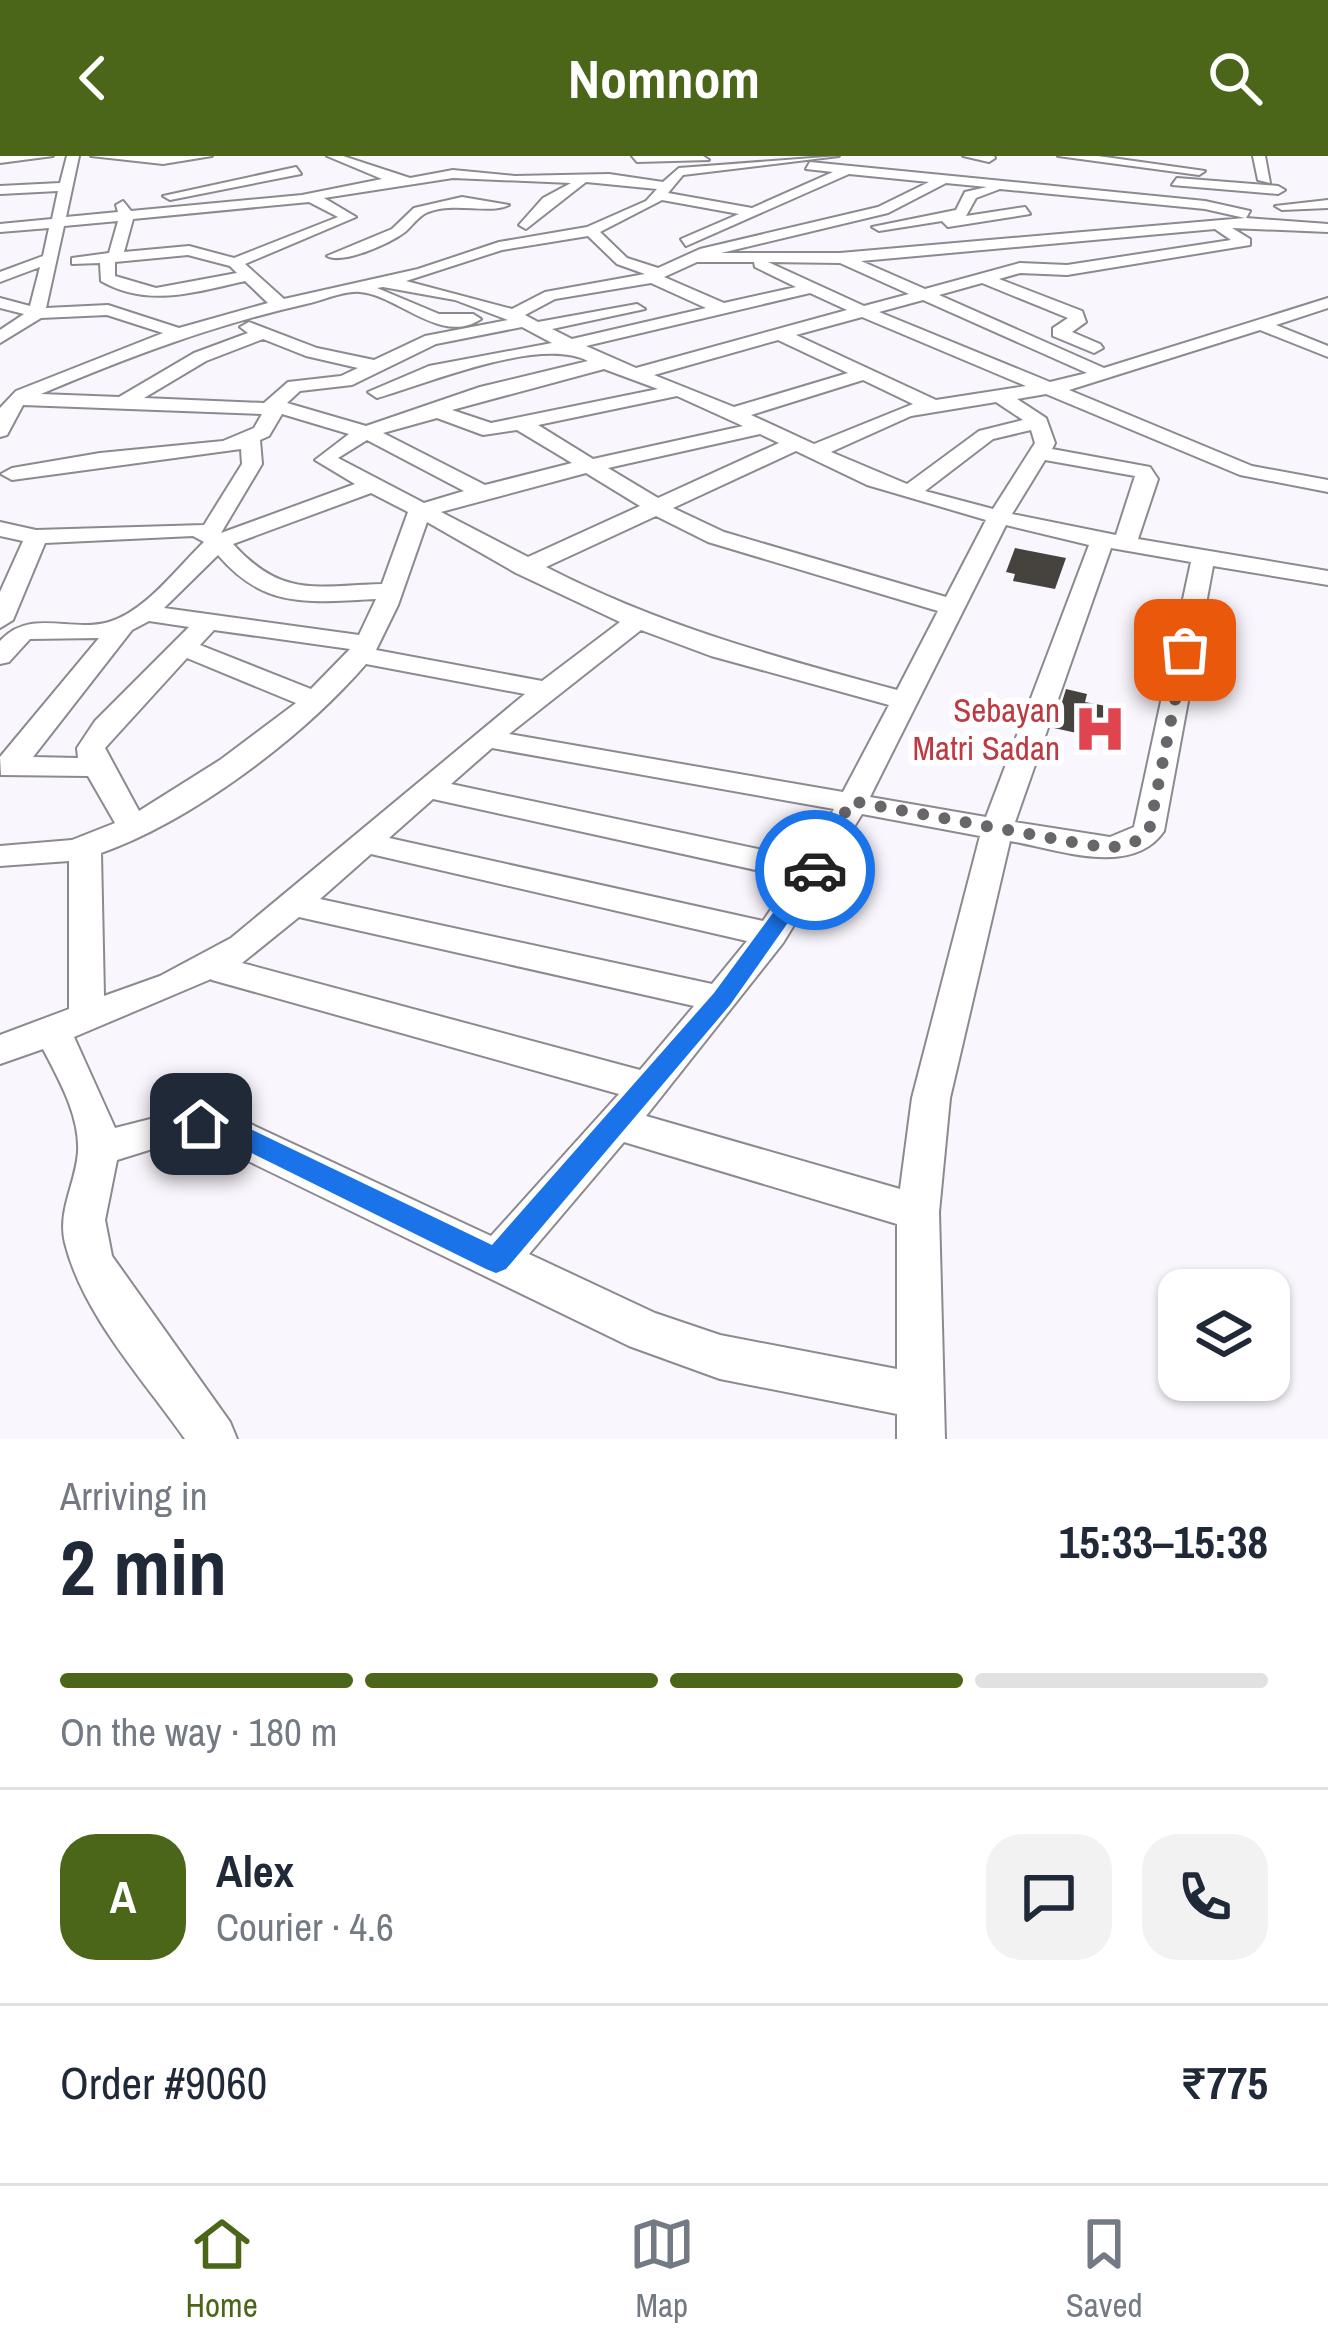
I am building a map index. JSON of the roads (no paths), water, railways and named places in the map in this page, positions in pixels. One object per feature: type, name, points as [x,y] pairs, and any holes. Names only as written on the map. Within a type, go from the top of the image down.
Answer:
[{"type":"street","points":[[3,165],[47,156]]},
{"type":"street","points":[[0,338],[37,313],[73,156]]},
{"type":"street","points":[[97,156],[206,156]]},
{"type":"street","points":[[333,156],[399,181]]},
{"type":"street","points":[[399,181],[413,172],[468,156]]},
{"type":"street","points":[[631,157],[680,172],[833,156]]},
{"type":"street","points":[[969,156],[1005,165]]},
{"type":"street","points":[[1064,156],[1161,162],[1280,198],[1328,204]]},
{"type":"street","points":[[1208,176],[1211,156]]},
{"type":"street","points":[[1256,156],[1264,179],[1280,198],[1282,224]]},
{"type":"street","points":[[106,157],[204,190]]},
{"type":"street","points":[[631,157],[702,160],[711,169]]},
{"type":"street","points":[[195,158],[242,182]]},
{"type":"street","points":[[945,160],[988,159]]},
{"type":"street","points":[[816,244],[903,221],[959,214],[967,209],[970,195],[983,185],[988,159]]},
{"type":"street","points":[[778,163],[1045,189],[1083,200],[1130,197],[1205,205],[1328,240]]},
{"type":"street","points":[[768,181],[805,166]]},
{"type":"street","points":[[847,170],[686,241],[688,248],[697,254],[753,260],[840,257],[1251,216]]},
{"type":"street","points":[[1045,170],[1264,179]]},
{"type":"street","points":[[296,171],[127,203],[107,278],[121,286],[170,292],[211,284],[266,248],[349,217],[313,198]]},
{"type":"street","points":[[503,171],[507,191],[499,214],[526,225]]},
{"type":"street","points":[[183,194],[205,210],[244,220],[313,198],[399,181],[503,171],[665,192],[748,213]]},
{"type":"street","points":[[121,404],[200,357],[272,297],[384,282],[422,274],[499,246],[591,231],[665,192],[680,172]]},
{"type":"street","points":[[1083,200],[1099,175]]},
{"type":"street","points":[[345,382],[431,340],[520,319],[551,295],[655,275],[697,254],[876,212],[944,179]]},
{"type":"street","points":[[499,246],[548,201],[580,180]]},
{"type":"street","points":[[983,185],[1057,232]]},
{"type":"street","points":[[223,186],[313,232]]},
{"type":"street","points":[[0,190],[65,187]]},
{"type":"street","points":[[748,213],[754,192]]},
{"type":"street","points":[[635,374],[1014,270],[1067,270],[1245,242],[1130,197]]},
{"type":"street","points":[[335,256],[397,232],[419,211],[462,201],[502,205]]},
{"type":"street","points":[[56,220],[124,220],[205,210],[279,212]]},
{"type":"street","points":[[869,255],[877,245],[928,229],[1025,211]]},
{"type":"street","points":[[876,212],[903,221]]},
{"type":"street","points":[[186,229],[221,216]]},
{"type":"street","points":[[1106,217],[1126,226]]},
{"type":"street","points":[[0,226],[124,220],[152,232]]},
{"type":"street","points":[[100,221],[77,260],[71,285],[184,349],[243,318]]},
{"type":"street","points":[[1018,241],[1126,226],[1282,224],[1328,229]]},
{"type":"street","points":[[0,226],[15,241],[9,246]]},
{"type":"street","points":[[928,229],[967,244]]},
{"type":"street","points":[[591,231],[622,261],[932,406]]},
{"type":"street","points":[[792,232],[1106,375]]},
{"type":"street","points":[[945,247],[1014,270]]},
{"type":"street","points":[[266,248],[422,274]]},
{"type":"street","points":[[77,260],[189,250],[240,269],[272,297]]},
{"type":"street","points":[[907,251],[1076,315],[1078,322],[1061,329],[1061,336],[1139,364]]},
{"type":"street","points":[[0,277],[48,259]]},
{"type":"street","points":[[753,260],[862,311],[1247,471],[1328,486]]},
{"type":"street","points":[[0,262],[18,270]]},
{"type":"street","points":[[384,282],[458,296],[520,319],[605,363],[679,390],[910,492],[998,519],[1113,543],[1328,578]]},
{"type":"street","points":[[211,284],[243,318],[339,358],[375,366]]},
{"type":"street","points":[[360,286],[437,319],[460,321],[520,319],[698,298]]},
{"type":"street","points":[[377,392],[435,370],[569,345],[812,288]]},
{"type":"street","points":[[0,303],[37,313],[108,310]]},
{"type":"street","points":[[524,568],[656,507],[884,419],[1106,375],[1328,303]]},
{"type":"street","points":[[151,333],[179,333],[243,318]]},
{"type":"street","points":[[11,393],[151,333],[243,318]]},
{"type":"street","points":[[1256,323],[1328,352]]},
{"type":"street","points":[[11,393],[259,411],[276,406],[339,358]]},
{"type":"street","points":[[605,363],[487,391],[416,415],[329,451],[325,460],[524,568],[638,620],[720,650],[902,700]]},
{"type":"street","points":[[733,414],[865,374]]},
{"type":"street","points":[[302,385],[345,382],[476,429],[679,390]]},
{"type":"street","points":[[1,427],[11,393]]},
{"type":"street","points":[[496,1261],[722,999],[814,872],[998,519],[1045,442],[1040,422],[1000,396]]},
{"type":"street","points":[[276,406],[368,433],[480,491]]},
{"type":"street","points":[[0,497],[6,467],[250,440],[262,432],[276,406]]},
{"type":"street","points":[[156,453],[214,409]]},
{"type":"street","points":[[910,492],[986,436],[1040,422]]},
{"type":"street","points":[[520,423],[656,507],[752,550],[952,607]]},
{"type":"street","points":[[419,512],[480,491],[760,428]]},
{"type":"street","points":[[6,766],[133,619],[214,537],[252,464],[250,440]]},
{"type":"street","points":[[921,1439],[918,1211],[931,1098],[998,827],[1113,543],[1147,479],[1143,471],[1039,453]]},
{"type":"street","points":[[0,530],[36,537],[176,529],[214,537],[370,486]]},
{"type":"street","points":[[0,856],[85,848],[134,829],[196,790],[314,700],[363,650],[419,512]]},
{"type":"street","points":[[0,656],[36,537]]},
{"type":"street","points":[[214,537],[264,586],[283,591],[389,591]]},
{"type":"street","points":[[486,738],[1112,848],[1136,844],[1149,831],[1203,559]]},
{"type":"street","points":[[8,628],[133,619],[210,620],[547,690]]},
{"type":"street","points":[[134,829],[97,767],[92,748],[105,728],[210,620]]},
{"type":"street","points":[[0,1050],[212,967],[486,738],[638,620]]},
{"type":"street","points":[[183,647],[314,700]]},
{"type":"street","points":[[44,724],[105,728]]},
{"type":"street","points":[[6,766],[97,767]]},
{"type":"street","points":[[426,788],[814,872]]},
{"type":"street","points":[[362,842],[771,935]]},
{"type":"street","points":[[85,848],[70,1024],[98,1150],[84,1206],[85,1242],[100,1276],[213,1439]]},
{"type":"street","points":[[292,904],[722,999]]},
{"type":"street","points":[[212,967],[647,1088]]},
{"type":"street","points":[[98,1150],[172,1126],[201,1124],[229,1130],[645,1330],[720,1357],[920,1396]]},
{"type":"street","points":[[616,1124],[918,1211]]},
{"type":"place","name":"Sebayan Matri Sadan","points":[[1100,729]]}]
